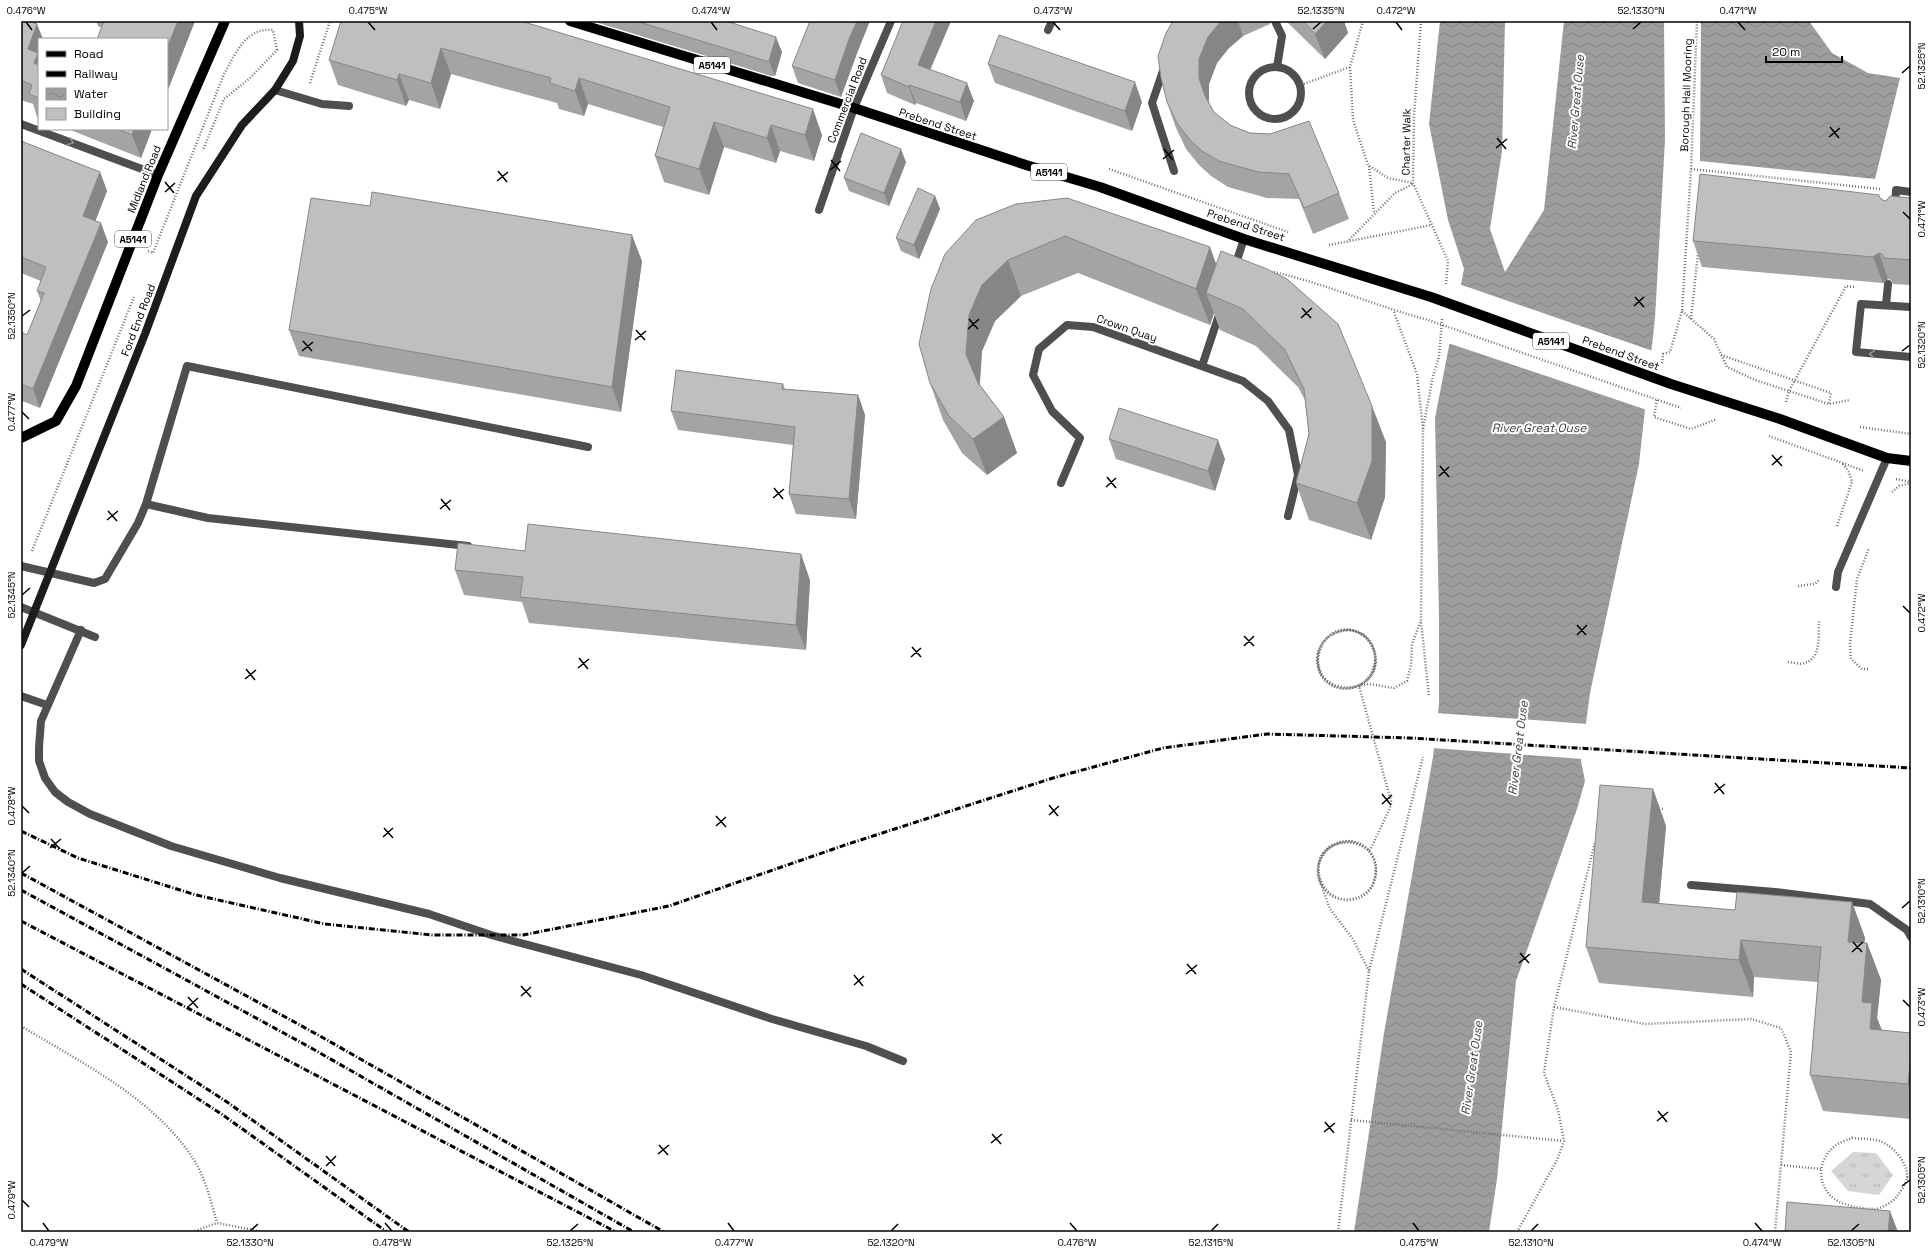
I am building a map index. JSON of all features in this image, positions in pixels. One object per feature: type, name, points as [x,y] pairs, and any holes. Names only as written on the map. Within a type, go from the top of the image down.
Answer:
[{"type":"main road","name":"Midland Road","points":[[21,438],[56,421],[76,386],[158,175],[225,21]]},
{"type":"main road","name":"Prebend Street","points":[[570,21],[854,108],[1026,165],[1100,187],[1244,238],[1431,297],[1671,384],[1780,419],[1888,458],[1911,461]]},
{"type":"street","name":"Ford End Road","points":[[21,644],[145,334],[196,196],[242,125],[275,90],[293,61],[300,36],[300,21]]},
{"type":"street","name":"Commercial Road","points":[[819,210],[854,108],[891,21]]},
{"type":"street","points":[[1048,30],[1052,21]]},
{"type":"street","points":[[1275,21],[1282,36],[1277,66]]},
{"type":"street","points":[[1166,62],[1152,103],[1174,171]]},
{"type":"street","points":[[1277,66],[1292,72],[1301,85],[1301,97],[1297,108],[1288,116],[1276,119],[1264,116],[1255,109],[1250,98],[1250,86],[1256,76],[1265,69],[1277,66]]},
{"type":"street","points":[[275,90],[322,104],[348,106]]},
{"type":"street","points":[[21,124],[158,175]]},
{"type":"street","points":[[1894,213],[1896,190],[1911,192]]},
{"type":"street","points":[[1232,277],[1244,238]]},
{"type":"street","points":[[1886,305],[1888,284]]},
{"type":"street","points":[[1911,307],[1861,304],[1856,352],[1911,357]]},
{"type":"street","points":[[1202,366],[1222,307]]},
{"type":"street","name":"Crown Quay","points":[[1061,483],[1080,438],[1052,411],[1033,375],[1039,349],[1053,335],[1068,325],[1093,327],[1244,381],[1268,401],[1289,430],[1298,474],[1288,516]]},
{"type":"street","points":[[21,566],[94,583],[105,579],[138,523],[146,504],[187,366],[588,447]]},
{"type":"street","points":[[1836,587],[1838,572],[1888,458]]},
{"type":"street","points":[[146,504],[208,518],[480,547]]},
{"type":"street","points":[[21,607],[81,630],[95,637]]},
{"type":"street","points":[[81,630],[41,721],[38,747],[39,761],[45,778],[55,792],[68,802],[90,814],[171,846],[280,878],[429,914],[491,935],[641,975],[772,1019],[866,1046],[903,1060]]},
{"type":"street","points":[[21,696],[47,705]]},
{"type":"street","points":[[1690,885],[1775,892],[1870,904],[1907,930],[1911,938]]},
{"type":"path","points":[[310,83],[330,21]]},
{"type":"path","points":[[1363,21],[1350,67],[1353,120],[1368,165],[1374,213]]},
{"type":"path","name":"Charter Walk","points":[[1421,21],[1414,116],[1413,183],[1448,261],[1445,291]]},
{"type":"path","name":"Borough Hall Mooring","points":[[1691,319],[1682,311],[1691,169],[1697,21]]},
{"type":"path","points":[[153,253],[224,74],[250,35],[262,29],[273,30],[277,50],[250,78],[224,99]]},
{"type":"path","points":[[1301,85],[1350,67]]},
{"type":"path","points":[[1368,165],[1388,178],[1413,183]]},
{"type":"path","points":[[1109,168],[1292,233]]},
{"type":"path","points":[[1691,169],[1896,190]]},
{"type":"path","points":[[1706,179],[1707,171]]},
{"type":"path","points":[[1347,243],[1374,213],[1395,193],[1413,183]]},
{"type":"path","points":[[1877,195],[1878,189]]},
{"type":"path","points":[[1328,246],[1432,225]]},
{"type":"path","points":[[1699,249],[1691,319],[1714,339],[1727,367],[1755,380],[1829,404],[1850,400]]},
{"type":"path","points":[[1269,271],[1292,276],[1394,311],[1428,320],[1668,405]]},
{"type":"path","points":[[30,556],[134,297]]},
{"type":"path","points":[[1394,311],[1417,374],[1423,429],[1421,620],[1429,697]]},
{"type":"path","points":[[1423,429],[1433,376],[1439,358],[1443,313]]},
{"type":"path","points":[[1721,355],[1831,393],[1829,404]]},
{"type":"path","points":[[1779,399],[1793,404]]},
{"type":"path","points":[[1654,417],[1692,429],[1720,418]]},
{"type":"path","points":[[1857,427],[1911,434]]},
{"type":"path","points":[[1772,438],[1851,467]]},
{"type":"path","points":[[1837,527],[1852,482],[1849,472],[1843,464]]},
{"type":"path","points":[[1899,480],[1911,482]]},
{"type":"path","points":[[1889,499],[1892,492],[1899,486],[1911,482]]},
{"type":"path","points":[[1868,669],[1862,669],[1851,659],[1850,644],[1857,579],[1870,545]]},
{"type":"path","points":[[1798,586],[1815,584],[1822,574]]},
{"type":"path","points":[[1357,687],[1369,678],[1374,669],[1375,654],[1370,642],[1367,638],[1356,632],[1344,630],[1334,633],[1328,637],[1323,643],[1317,660],[1322,675],[1332,685],[1343,688],[1351,688],[1357,687],[1369,684],[1394,688],[1407,681],[1411,665],[1412,644],[1421,620]]},
{"type":"path","points":[[1788,662],[1804,664],[1812,659],[1817,651],[1819,621]]},
{"type":"path","points":[[1334,633],[1344,630]]},
{"type":"path","points":[[1363,683],[1359,686],[1391,801],[1390,808],[1372,846],[1368,851],[1354,842],[1343,842],[1336,844],[1331,846],[1325,852],[1318,868],[1320,880],[1330,909],[1353,939],[1369,971]]},
{"type":"path","points":[[1338,1232],[1369,971],[1423,757]]},
{"type":"path","points":[[1650,808],[1664,809]]},
{"type":"path","points":[[1517,1232],[1557,1160],[1564,1141],[1558,1110],[1544,1073],[1554,1007],[1597,835]]},
{"type":"path","points":[[1325,852],[1336,844]]},
{"type":"path","points":[[1320,880],[1330,894],[1344,900],[1355,899],[1362,895],[1374,882],[1376,873],[1376,866],[1373,857],[1365,848]]},
{"type":"path","points":[[1554,1007],[1645,1024],[1751,1019],[1781,1028],[1791,1052],[1775,1232]]},
{"type":"path","points":[[21,1026],[114,1082],[160,1117],[189,1152],[207,1187],[217,1223]]},
{"type":"path","points":[[1351,1120],[1564,1141]]},
{"type":"path","points":[[1852,1138],[1881,1141],[1895,1150],[1902,1161],[1907,1178],[1902,1190],[1894,1201],[1875,1209],[1844,1204],[1829,1195],[1822,1181],[1821,1169],[1826,1155],[1836,1145],[1852,1138]]},
{"type":"path","points":[[1781,1165],[1821,1169]]},
{"type":"path","points":[[192,1232],[217,1223],[264,1232]]},
{"type":"green space","points":[[1853,1152],[1876,1153],[1893,1175],[1879,1195],[1848,1191],[1831,1171]]},
{"type":"water","name":"River Great Ouse","points":[[1440,21],[1505,21],[1502,151],[1490,229],[1505,272],[1544,210],[1564,21],[1664,21],[1665,140],[1655,318],[1639,464],[1590,693],[1581,761],[1585,781],[1577,809],[1516,981],[1497,1179],[1489,1232],[1354,1232],[1384,1033],[1433,757],[1439,704],[1439,618],[1435,418],[1464,269],[1448,220],[1429,124]]},
{"type":"water","points":[[1701,21],[1809,21],[1832,53],[1868,73],[1900,78],[1875,179],[1700,161]]},
{"type":"pier","points":[[1459,284],[1653,351],[1647,410],[1448,343]]},
{"type":"pier","points":[[1436,713],[1588,724],[1583,759],[1432,748]]},
{"type":"building","points":[[21,21],[29,21],[37,24],[28,49],[38,53],[34,63],[38,65],[38,98],[29,94],[32,85],[21,80]]},
{"type":"building","points":[[104,21],[178,21],[168,46],[168,38],[97,38]]},
{"type":"building","points":[[341,21],[521,21],[813,109],[805,135],[771,125],[767,138],[714,122],[699,169],[655,156],[670,107],[579,78],[575,91],[550,83],[551,78],[441,48],[431,83],[399,74],[397,80],[329,60]]},
{"type":"building","points":[[636,21],[726,21],[776,37],[769,61],[766,61]]},
{"type":"building","points":[[810,21],[857,21],[849,39],[835,80],[792,66]]},
{"type":"building","points":[[903,21],[936,21],[918,65],[967,83],[960,102],[909,85],[909,87],[881,75]]},
{"type":"building","points":[[1173,21],[1221,21],[1208,37],[1199,59],[1199,78],[1205,96],[1214,112],[1230,125],[1250,133],[1270,134],[1309,121],[1339,193],[1304,208],[1289,174],[1258,172],[1219,161],[1202,151],[1190,140],[1177,123],[1167,102],[1161,78],[1158,56],[1166,33]]},
{"type":"building","points":[[1303,21],[1327,21],[1315,34]]},
{"type":"building","points":[[999,35],[1135,82],[1125,111],[988,64]]},
{"type":"building","points":[[120,130],[134,130],[132,135]]},
{"type":"building","points":[[861,133],[901,149],[884,193],[844,178]]},
{"type":"building","points":[[21,141],[100,172],[83,216],[101,223],[33,389],[21,384],[21,332],[27,335],[44,293],[37,291],[46,267],[21,257]]},
{"type":"building","points":[[1700,174],[1879,195],[1884,201],[1890,196],[1911,198],[1911,260],[1884,258],[1882,254],[1879,253],[1873,257],[1693,241]]},
{"type":"building","points":[[918,188],[935,196],[914,245],[896,238]]},
{"type":"building","points":[[372,192],[632,235],[612,387],[289,330],[311,198],[370,206]]},
{"type":"building","points":[[1067,198],[1210,247],[1196,289],[1065,236],[1008,260],[982,285],[969,315],[966,354],[978,383],[1004,417],[973,439],[949,416],[930,383],[919,344],[931,289],[945,254],[976,220],[1016,204]]},
{"type":"building","points":[[1221,251],[1267,269],[1287,279],[1338,324],[1372,406],[1372,461],[1357,503],[1296,483],[1309,434],[1304,389],[1285,350],[1243,309],[1206,293]]},
{"type":"building","points":[[676,370],[783,384],[782,389],[858,395],[849,499],[789,494],[795,427],[671,411]]},
{"type":"building","points":[[1119,408],[1218,440],[1208,471],[1109,439]]},
{"type":"building","points":[[528,524],[801,554],[796,625],[520,597],[523,577],[455,570],[458,543],[525,551]]},
{"type":"building","points":[[1600,785],[1653,789],[1642,902],[1735,910],[1737,892],[1852,902],[1848,942],[1867,943],[1862,1002],[1872,1003],[1870,1029],[1911,1033],[1911,1055],[1908,1084],[1810,1075],[1821,947],[1741,940],[1739,960],[1586,947]]},
{"type":"building","points":[[1787,1202],[1890,1211],[1888,1232],[1785,1232]]},
{"type":"railway","points":[[21,831],[78,858],[196,895],[325,924],[432,935],[523,935],[669,906],[848,844],[1053,778],[1163,748],[1267,734],[1410,738],[1911,768]]},
{"type":"railway","points":[[21,873],[320,1036],[664,1232]]},
{"type":"railway","points":[[21,890],[313,1049],[634,1232]]},
{"type":"railway","points":[[21,921],[616,1232]]},
{"type":"railway","points":[[21,969],[227,1102],[409,1232]]},
{"type":"railway","points":[[21,984],[220,1113],[387,1232]]}]
